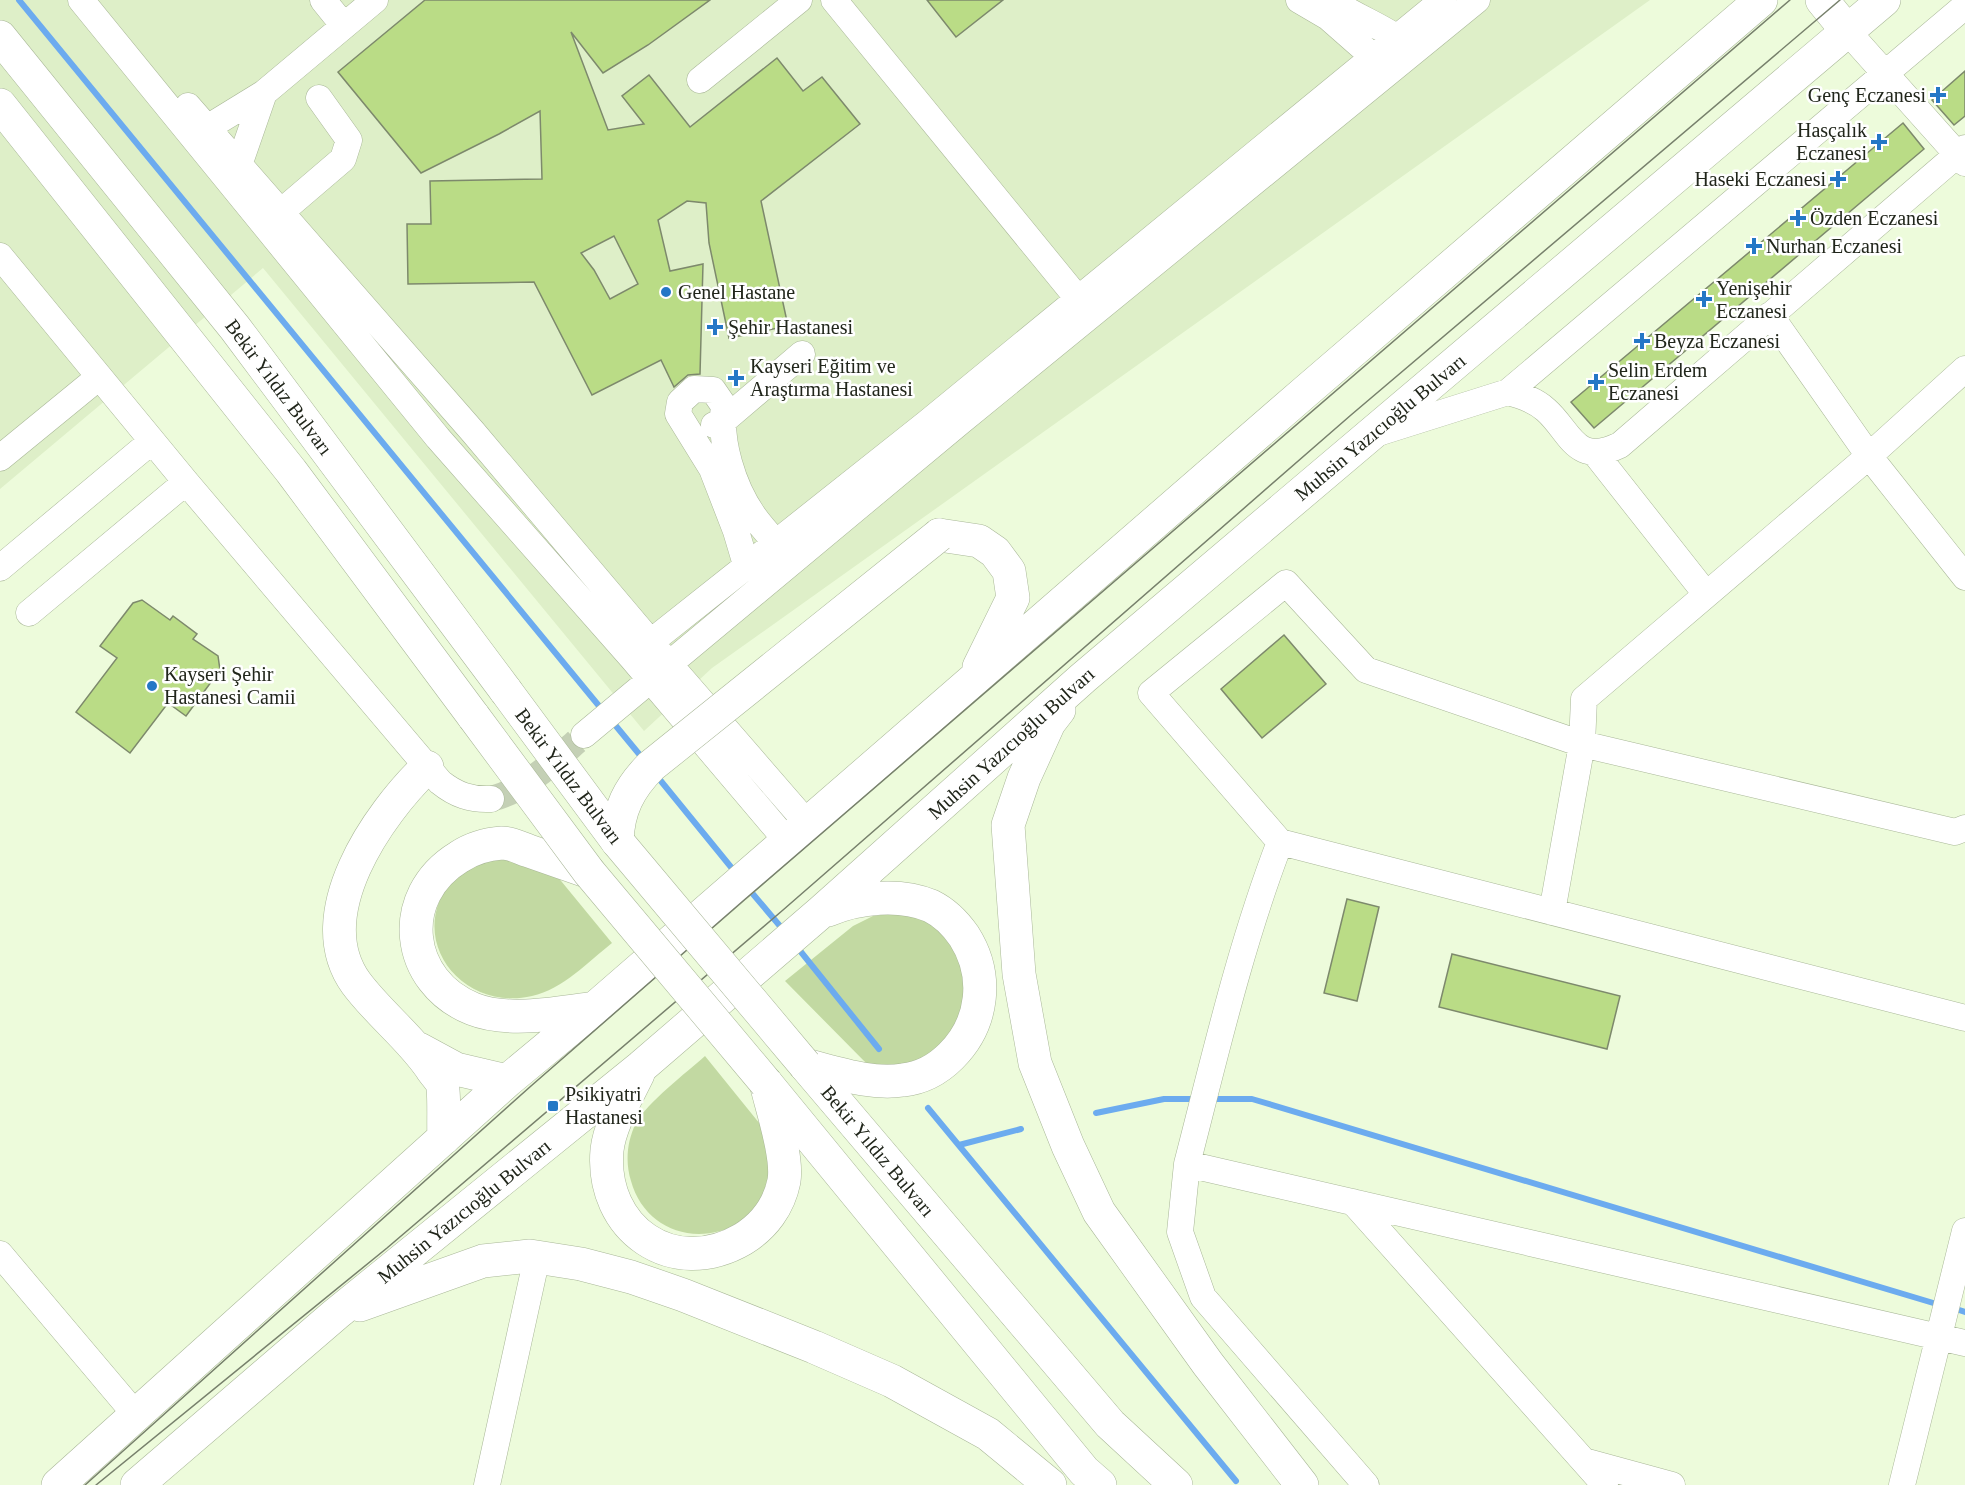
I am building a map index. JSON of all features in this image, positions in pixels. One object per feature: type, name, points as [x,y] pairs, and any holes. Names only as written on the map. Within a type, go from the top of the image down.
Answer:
[{"type":"main road","points":[[58,1485],[507,1081],[595,1008],[1761,0]]},
{"type":"main road","points":[[1822,0],[1848,32]]},
{"type":"main road","name":"Muhsin Yazıcıoğlu Bulvarı","points":[[137,1485],[336,1314],[641,1067],[821,912],[1083,678],[1884,0]]},
{"type":"main road","name":"Bekir Yıldız Bulvarı","points":[[0,37],[235,328],[617,841],[1110,1424],[1176,1485]]},
{"type":"main road","name":"Bekir Yıldız Bulvarı","points":[[0,105],[291,471],[590,872],[1076,1462],[1100,1485]]},
{"type":"main road","points":[[617,841],[620,814],[625,801],[640,777],[651,766],[939,535],[979,541],[995,552],[1009,571],[1013,598],[972,680]]},
{"type":"main road","points":[[1083,678],[1049,723],[1024,778],[1008,825],[1019,974],[1035,1063],[1068,1146],[1099,1212],[1208,1364],[1302,1485]]},
{"type":"main road","points":[[427,766],[394,801],[368,840],[356,867],[339,923],[339,935],[344,959],[356,983],[418,1048],[442,1085],[444,1138]]},
{"type":"main road","points":[[590,872],[505,843],[478,848],[453,861],[431,880],[420,899],[415,928],[419,949],[430,975],[447,994],[474,1010],[537,1016],[595,1008]]},
{"type":"main road","points":[[805,1065],[875,1081],[890,1082],[918,1077],[939,1066],[958,1048],[972,1029],[979,1004],[980,975],[974,953],[960,930],[943,913],[922,903],[891,899],[855,901],[821,912]]},
{"type":"main road","points":[[418,1048],[456,1069],[507,1081]]},
{"type":"main road","points":[[641,1067],[611,1132],[608,1148],[608,1180],[618,1208],[626,1221],[639,1234],[654,1245],[690,1254],[710,1253],[741,1240],[759,1227],[777,1202],[784,1181],[785,1167],[766,1083]]},
{"type":"main road","points":[[336,1314],[483,1260],[506,1257],[564,1260],[631,1277],[755,1323],[892,1381],[988,1434],[1050,1485]]},
{"type":"street","points":[[81,0],[438,438],[641,650]]},
{"type":"street","points":[[102,0],[207,128],[473,432],[659,672],[786,842]]},
{"type":"street","points":[[323,0],[344,26]]},
{"type":"street","points":[[207,128],[264,93],[375,0]]},
{"type":"street","points":[[700,81],[799,0]]},
{"type":"street","points":[[834,0],[1086,306]]},
{"type":"street","points":[[1299,0],[1328,17],[1382,64]]},
{"type":"street","points":[[1331,0],[1406,44]]},
{"type":"street","points":[[1406,44],[1443,0]]},
{"type":"street","points":[[591,729],[1086,306],[1406,44],[1477,0]]},
{"type":"street","points":[[1369,436],[1508,392],[1965,6]]},
{"type":"street","points":[[1508,392],[1536,403],[1556,421],[1569,439],[1585,449],[1594,452],[1603,451],[1620,445],[1770,315],[1963,155],[1848,32]]},
{"type":"street","points":[[239,165],[264,93]]},
{"type":"street","points":[[281,212],[343,159],[349,140],[319,98]]},
{"type":"street","points":[[0,256],[186,482],[440,782],[458,795],[480,800],[491,799]]},
{"type":"street","points":[[641,650],[1086,306]]},
{"type":"street","points":[[1770,315],[1869,456],[1965,577]]},
{"type":"street","points":[[692,435],[722,422],[802,354]]},
{"type":"street","points":[[1552,912],[1582,744],[1584,699],[1869,456],[1965,369]]},
{"type":"street","points":[[1,456],[99,377]]},
{"type":"street","points":[[747,568],[736,531],[712,469],[678,414],[680,402],[694,389],[713,390],[724,406],[722,422],[728,464],[752,514],[777,544]]},
{"type":"street","points":[[0,568],[152,441]]},
{"type":"street","points":[[1594,452],[1707,594]]},
{"type":"street","points":[[29,613],[186,482]]},
{"type":"street","points":[[1965,828],[1955,832],[1582,744],[1366,670],[1286,583],[1151,693],[1280,842],[1965,1018]]},
{"type":"street","points":[[1280,842],[1261,893],[1235,981],[1187,1164],[1180,1232],[1203,1296],[1366,1485]]},
{"type":"street","points":[[1187,1164],[1965,1343]]},
{"type":"street","points":[[1353,1202],[1605,1485]]},
{"type":"street","points":[[1902,1485],[1965,1231]]},
{"type":"street","points":[[0,1254],[136,1415]]},
{"type":"street","points":[[487,1485],[537,1257]]},
{"type":"street","points":[[1584,1461],[1672,1485]]},
{"type":"shaded area","name":"Kayseri Eğitim ve Araştırma Hastanesi","points":[[0,0],[1650,0],[712,668],[644,731],[263,268],[0,489]]},
{"type":"shaded area","points":[[495,855],[557,876],[612,943],[565,981],[532,996],[506,998],[482,993],[462,981],[447,965],[437,945],[435,922],[440,899],[459,873]]},
{"type":"shaded area","points":[[905,912],[951,934],[971,993],[944,1046],[910,1065],[867,1064],[785,981],[853,926],[873,916]]},
{"type":"shaded area","points":[[705,1056],[768,1134],[770,1165],[766,1185],[752,1212],[737,1224],[724,1230],[705,1234],[677,1231],[653,1217],[636,1195],[628,1166],[628,1152],[633,1130],[641,1115]]},
{"type":"building","points":[[425,0],[710,0],[648,45],[603,73],[571,32],[608,130],[644,124],[622,96],[649,75],[690,127],[777,58],[803,91],[822,77],[860,124],[761,201],[788,326],[729,338],[709,243],[706,203],[687,201],[658,220],[670,271],[703,264],[700,374],[688,375],[674,387],[661,360],[592,395],[534,282],[408,284],[407,224],[431,224],[430,181],[542,179],[540,111],[421,173],[338,72]],"holes":[[[614,236],[638,284],[610,299],[594,270],[581,253]]]},
{"type":"building","points":[[927,0],[1003,0],[956,37]]},
{"type":"building","points":[[1965,71],[1965,116],[1954,125],[1932,100]]},
{"type":"building","points":[[1903,123],[1924,149],[1594,428],[1571,402]]},
{"type":"building","name":"Kayseri Şehir Hastanesi Camii","points":[[142,600],[170,620],[173,616],[197,634],[193,639],[218,656],[220,670],[186,716],[168,703],[130,753],[76,712],[117,658],[100,646],[133,603]]},
{"type":"building","points":[[1284,635],[1326,684],[1262,738],[1221,689]]},
{"type":"building","points":[[1347,899],[1379,907],[1357,1001],[1324,993]]},
{"type":"building","points":[[1452,954],[1620,996],[1607,1049],[1439,1007]]},
{"type":"waterway","points":[[19,0],[604,712]]},
{"type":"waterway","points":[[611,720],[644,760]]},
{"type":"waterway","points":[[656,775],[735,872]]},
{"type":"waterway","points":[[747,887],[785,932]]},
{"type":"waterway","points":[[797,947],[879,1049]]},
{"type":"waterway","points":[[1096,1113],[1164,1099],[1196,1099]]},
{"type":"waterway","points":[[1209,1099],[1252,1099],[1940,1305]]},
{"type":"waterway","points":[[928,1108],[1236,1481]]},
{"type":"waterway","points":[[959,1145],[1021,1129]]},
{"type":"waterway","points":[[1953,1308],[1965,1312]]},
{"type":"tunnel","points":[[491,799],[504,795],[529,781],[584,735]]},
{"type":"tram line","points":[[85,1485],[531,1086],[743,901],[1790,0]]},
{"type":"tram line","points":[[96,1485],[387,1248],[783,910],[1351,415],[1840,0]]},
{"type":"place","name":"Genç Eczanesi","points":[[1938,95]]},
{"type":"place","name":"Hasçalık Eczanesi","points":[[1879,142]]},
{"type":"place","name":"Haseki Eczanesi","points":[[1838,179]]},
{"type":"place","name":"Özden Eczanesi","points":[[1798,218]]},
{"type":"place","name":"Nurhan Eczanesi","points":[[1754,246]]},
{"type":"place","name":"Genel Hastane","points":[[666,292]]},
{"type":"place","name":"Yenişehir Eczanesi","points":[[1704,299]]},
{"type":"place","name":"Şehir Hastanesi","points":[[715,327]]},
{"type":"place","name":"Beyza Eczanesi","points":[[1642,341]]},
{"type":"place","name":"Kayseri Eğitim ve Araştırma Hastanesi","points":[[736,378]]},
{"type":"place","name":"Selin Erdem Eczanesi","points":[[1596,382]]},
{"type":"place","name":"Kayseri Şehir Hastanesi Camii","points":[[152,686]]},
{"type":"place","name":"Psikiyatri Hastanesi","points":[[553,1106]]}]
